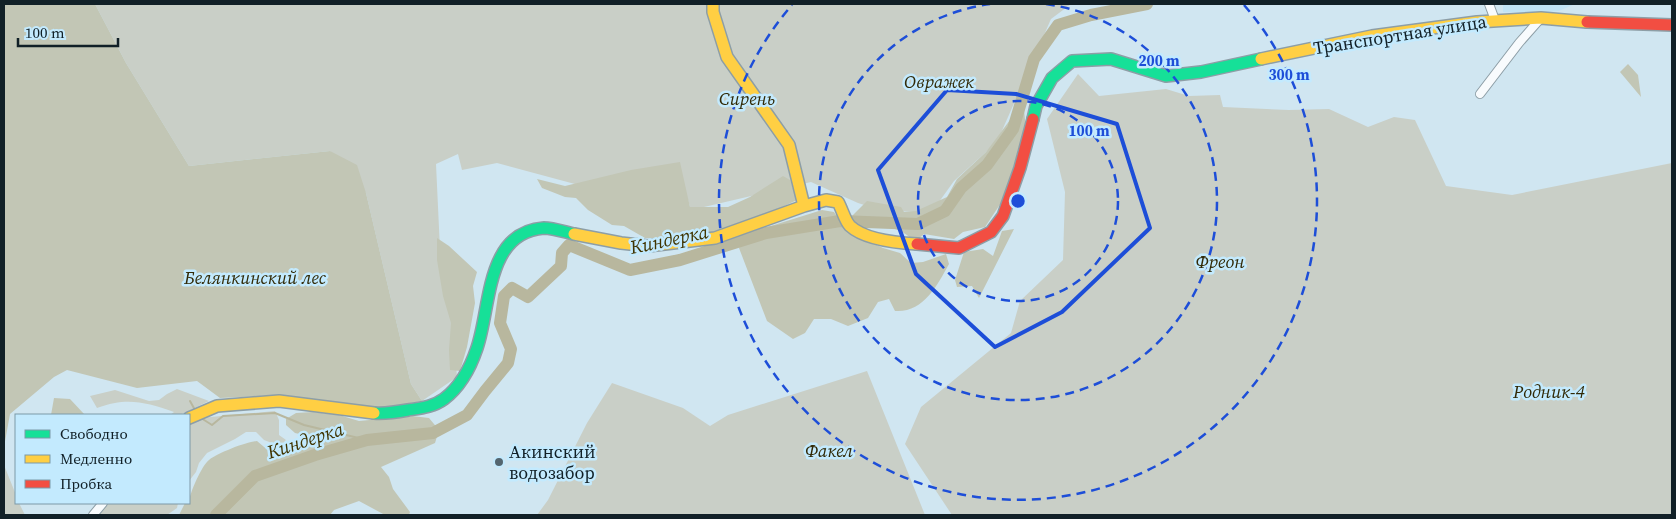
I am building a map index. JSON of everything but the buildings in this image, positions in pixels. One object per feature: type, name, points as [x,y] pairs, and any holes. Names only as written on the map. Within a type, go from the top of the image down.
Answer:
[{"type":"street","points":[[190,418],[217,406],[279,401],[384,414],[429,407],[444,399],[459,385],[477,348],[489,287],[498,262],[513,239],[530,231],[545,228],[621,244],[648,246],[715,238],[804,206],[789,146],[727,57],[712,4]]},
{"type":"street","points":[[1489,4],[1495,20]]},
{"type":"street","points":[[1480,94],[1541,18]]},
{"type":"street","name":"Транспортная улица","points":[[804,206],[826,200],[838,202],[850,226],[862,233],[888,242],[959,248],[977,240],[991,232],[1003,216],[1020,168],[1036,106],[1052,78],[1072,61],[1111,59],[1166,76],[1201,72],[1372,36],[1495,20],[1541,18],[1605,24],[1672,25]]},
{"type":"street","points":[[93,515],[102,504]]},
{"type":"highlighted area","points":[[947,90],[1016,94],[1117,124],[1150,228],[1062,312],[995,347],[916,274],[878,170]]},
{"type":"shaded area","points":[[1503,4],[1575,4],[1559,11],[1537,13],[1503,12]]},
{"type":"green space","name":"Белянкинский лес","points":[[4,4],[95,4],[126,63],[189,166],[330,151],[357,165],[366,193],[411,384],[422,401],[385,408],[280,395],[220,398],[197,381],[137,388],[67,370],[54,377],[10,414],[4,447]]},
{"type":"green space","name":"Сирень","points":[[95,4],[1071,4],[1051,19],[997,142],[954,181],[931,213],[880,210],[858,203],[811,182],[691,210],[678,166],[586,187],[497,163],[462,170],[458,154],[436,164],[441,271],[452,318],[457,377],[422,401],[411,384],[366,193],[330,151],[189,166],[126,63]]},
{"type":"green space","points":[[1628,64],[1638,75],[1641,97],[1620,72]]},
{"type":"green space","points":[[1078,74],[1099,96],[1166,89],[1189,96],[1220,95],[1223,107],[1289,110],[1329,109],[1368,127],[1394,117],[1415,120],[1446,186],[1512,195],[1672,163],[1672,515],[952,515],[905,444],[921,407],[1011,333],[1020,301],[1063,260],[1065,192],[1047,119]]},
{"type":"green space","points":[[1024,110],[1026,129],[1015,163],[1001,203],[985,227],[963,232],[954,239],[924,234],[915,242],[897,230],[891,228],[863,228],[850,218],[867,201],[901,207],[904,212],[916,211],[947,197],[957,179],[986,152],[1010,120]]},
{"type":"green space","points":[[680,162],[690,207],[728,207],[750,197],[783,176],[790,180],[797,200],[757,219],[708,234],[645,238],[624,226],[612,225],[588,210],[576,198],[565,197],[542,188],[537,179],[565,186],[631,170]]},
{"type":"green space","points":[[822,210],[834,212],[846,230],[883,248],[900,253],[911,263],[923,262],[946,254],[949,264],[934,289],[914,308],[895,311],[889,299],[878,302],[868,318],[848,326],[831,319],[814,319],[805,333],[793,339],[767,321],[739,248],[745,234]]},
{"type":"green space","points":[[1014,229],[979,298],[972,286],[957,287],[955,280],[964,252],[983,249],[993,256],[1002,231]]},
{"type":"green space","points":[[437,238],[449,246],[477,272],[473,286],[475,303],[467,347],[460,371],[450,370],[451,323],[443,296],[437,260]]},
{"type":"green space","name":"Факел","points":[[867,371],[925,515],[537,515],[548,500],[587,423],[612,383],[683,408],[710,426],[728,415]]},
{"type":"green space","points":[[177,389],[209,401],[182,414],[171,414],[174,412],[136,402],[118,403],[97,408],[90,396],[115,390],[149,401],[159,400]]},
{"type":"green space","points":[[54,398],[70,399],[84,414],[51,414]]},
{"type":"green space","points":[[275,411],[279,420],[279,435],[286,440],[280,446],[264,440],[256,432],[246,432],[207,453],[190,480],[190,424],[200,418]]},
{"type":"green space","points":[[313,412],[339,415],[359,421],[412,416],[429,418],[439,430],[435,443],[381,467],[389,477],[393,489],[410,512],[409,515],[385,515],[359,501],[334,510],[330,515],[179,515],[184,504],[190,504],[191,493],[196,480],[206,463],[219,454],[246,443],[257,441],[270,452],[301,446],[304,435],[295,433],[286,425],[286,419],[296,413]]},
{"type":"green space","points":[[4,465],[15,492],[15,504],[20,504],[25,515],[4,515]]},
{"type":"green space","points":[[108,504],[178,504],[177,508],[167,515],[99,515]]},
{"type":"waterway","name":"Киндерка","points":[[216,515],[255,476],[315,455],[367,440],[433,433],[467,415],[508,363],[511,349],[500,323],[504,296],[512,288],[528,297],[561,266],[562,253],[569,245],[630,270],[680,260],[766,233],[840,221],[918,224],[945,211],[961,188],[987,165],[1013,129],[1034,59],[1058,25],[1091,15],[1147,4]]},
{"type":"waterway","points":[[190,401],[195,410]]},
{"type":"waterway","points":[[201,418],[212,425],[223,416],[275,413],[304,425],[367,440]]},
{"type":"traffic: fast","points":[[1033,119],[1036,106],[1052,78],[1072,61],[1111,59],[1166,76],[1201,72],[1261,59]]},
{"type":"traffic: fast","points":[[374,413],[391,413],[427,407],[440,402],[450,394],[464,376],[475,355],[494,274],[501,257],[511,243],[525,233],[544,228],[574,234]]},
{"type":"traffic: slow","points":[[713,4],[713,12],[727,57],[789,145],[804,206]]},
{"type":"traffic: slow","points":[[1261,59],[1372,36],[1477,22],[1541,18],[1587,22]]},
{"type":"traffic: slow","points":[[574,234],[648,246],[715,238],[826,200],[838,202],[848,224],[864,235],[882,240],[917,244]]},
{"type":"traffic: slow","points":[[190,418],[217,406],[279,401],[374,413]]},
{"type":"traffic: jam","points":[[1587,22],[1672,25]]},
{"type":"traffic: jam","points":[[917,244],[959,248],[991,232],[1003,216],[1020,168],[1033,119]]},
{"type":"place","name":"Акинский водозабор","points":[[499,462]]},
{"type":"park label","name":"Овражек","points":[[939,82]]},
{"type":"park label","name":"Фреон","points":[[1220,262]]},
{"type":"park label","name":"Родник-4","points":[[1549,392]]}]
